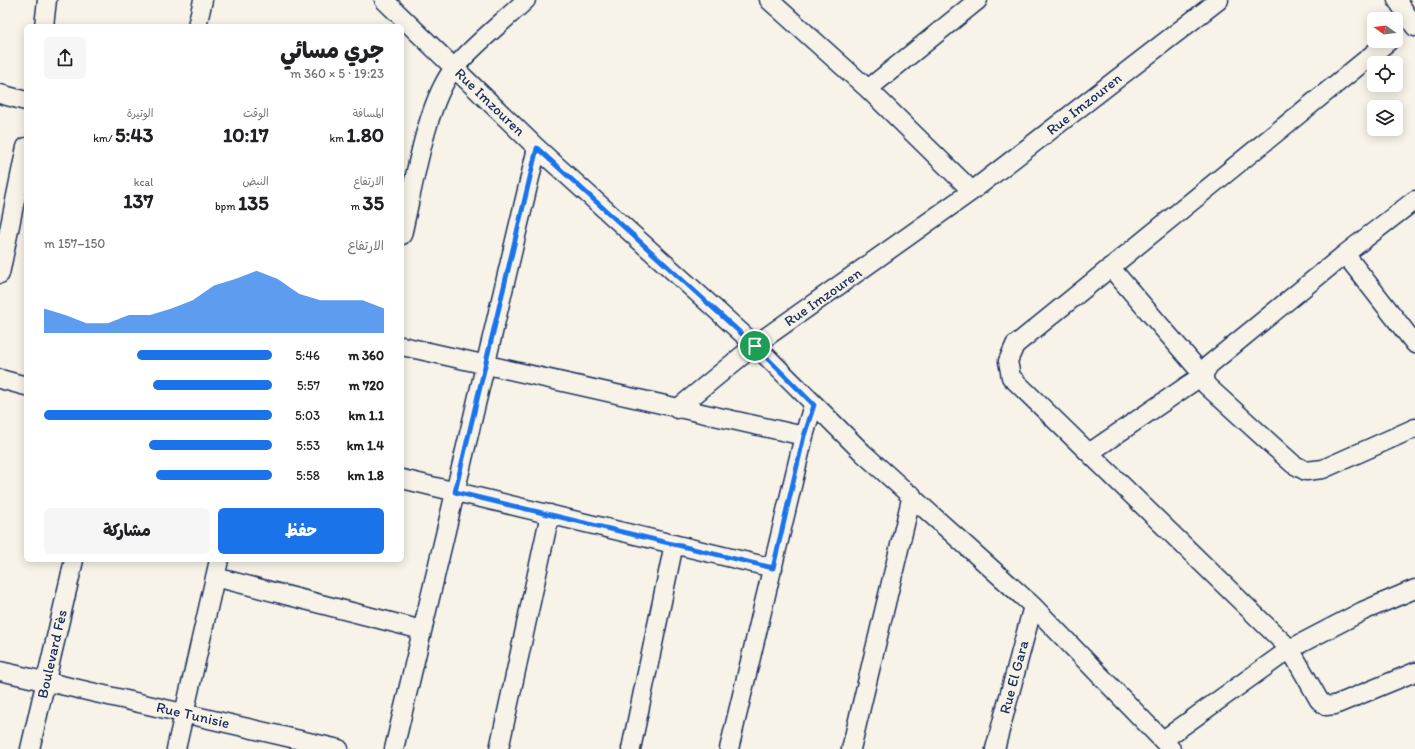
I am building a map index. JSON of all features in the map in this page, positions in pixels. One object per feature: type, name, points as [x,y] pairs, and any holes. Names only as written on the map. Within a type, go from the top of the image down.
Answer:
[{"type":"street","points":[[44,24],[47,0]]},
{"type":"street","points":[[198,24],[203,0]]},
{"type":"street","name":"Rue Imzouren","points":[[384,0],[537,148],[755,346],[972,191],[1219,0]]},
{"type":"street","points":[[405,209],[426,131],[441,90],[455,68],[526,0]]},
{"type":"street","points":[[769,0],[868,89],[972,191]]},
{"type":"street","points":[[868,89],[978,0]]},
{"type":"street","points":[[1397,0],[1414,23],[1403,30]]},
{"type":"street","points":[[1380,48],[1015,345],[1008,361],[1011,377],[1290,649],[1319,700],[1326,706],[1335,705],[1415,672]]},
{"type":"street","points":[[0,94],[24,100]]},
{"type":"street","points":[[394,749],[537,148]]},
{"type":"street","points":[[0,274],[2,254],[24,156]]},
{"type":"street","points":[[1089,453],[1203,374],[1209,366],[1345,254],[1415,200]]},
{"type":"street","points":[[1345,254],[1415,344]]},
{"type":"street","points":[[1110,267],[1203,374],[1206,386],[1293,464],[1306,471],[1323,469],[1415,428]]},
{"type":"street","points":[[404,346],[484,366],[804,436]]},
{"type":"street","points":[[677,409],[755,346],[863,453],[912,495],[1033,606],[1167,745],[1290,649],[1363,612],[1415,589]]},
{"type":"street","points":[[0,379],[24,385]]},
{"type":"street","points":[[729,749],[804,436],[814,405]]},
{"type":"street","points":[[404,479],[773,568]]},
{"type":"street","points":[[851,749],[912,495]]},
{"type":"street","points":[[499,749],[550,514]]},
{"type":"street","points":[[631,749],[674,544]]},
{"type":"street","name":"Boulevard Fès","points":[[30,749],[74,562]]},
{"type":"street","points":[[176,749],[183,712],[217,568],[422,630]]},
{"type":"street","name":"Rue El Gara","points":[[995,749],[1033,606]]},
{"type":"street","name":"Rue Tunisie","points":[[0,671],[46,683],[183,712],[339,749]]},
{"type":"route","points":[[537,148],[755,346],[814,405],[804,436],[773,568],[455,492],[537,148]]}]
